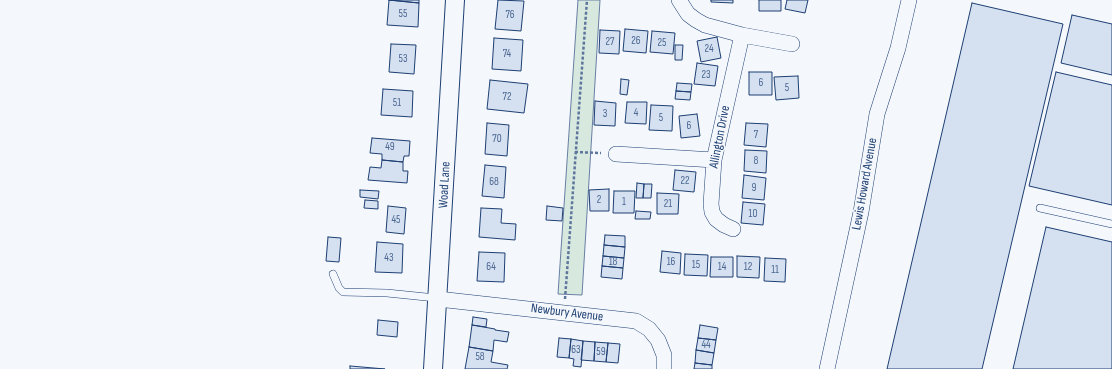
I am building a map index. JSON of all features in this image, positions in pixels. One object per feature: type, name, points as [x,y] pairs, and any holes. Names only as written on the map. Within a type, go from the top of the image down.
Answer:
[{"type":"street","name":"Woad Lane","points":[[433,369],[455,0]]},
{"type":"street","points":[[679,0],[688,14],[706,25],[742,35],[792,44]]},
{"type":"street","name":"Lewis Howard Avenue","points":[[827,369],[861,212],[877,114],[898,48],[909,0]]},
{"type":"street","name":"Allington Drive","points":[[733,229],[716,219],[712,212],[711,204],[714,160],[742,35]]},
{"type":"street","points":[[616,154],[714,160]]},
{"type":"street","name":"Newbury Avenue","points":[[438,299],[636,321],[649,329],[658,340],[664,355],[664,369]]},
{"type":"lane","points":[[1040,208],[1112,224]]},
{"type":"lane","points":[[333,274],[339,288],[343,292],[387,293],[438,299]]},
{"type":"path","points":[[564,313],[586,0]]},
{"type":"path","points":[[575,152],[616,154]]},
{"type":"shaded area","points":[[578,0],[600,0],[582,295],[558,294]]},
{"type":"building","points":[[389,0],[419,0],[419,3]]},
{"type":"building","points":[[389,0],[419,3],[418,27],[387,25]]},
{"type":"building","points":[[498,0],[524,1],[521,31],[495,29]]},
{"type":"building","points":[[711,0],[733,0],[733,3],[711,2]]},
{"type":"building","points":[[759,0],[781,0],[781,11],[759,11]]},
{"type":"building","points":[[787,0],[808,0],[805,13],[785,9]]},
{"type":"building","points":[[972,3],[1063,24],[982,369],[887,369]]},
{"type":"building","points":[[1072,15],[1112,24],[1112,75],[1061,63]]},
{"type":"building","points":[[625,29],[648,31],[646,53],[623,51]]},
{"type":"building","points":[[600,30],[620,31],[619,54],[599,53]]},
{"type":"building","points":[[652,31],[675,33],[673,54],[650,52]]},
{"type":"building","points":[[717,37],[721,58],[701,62],[697,41]]},
{"type":"building","points":[[494,38],[523,40],[521,71],[492,69]]},
{"type":"building","points":[[391,44],[416,45],[414,74],[389,72]]},
{"type":"building","points":[[675,45],[683,45],[682,60],[675,60]]},
{"type":"building","points":[[697,63],[718,66],[715,86],[694,84]]},
{"type":"building","points":[[749,72],[772,72],[772,95],[749,95]]},
{"type":"building","points":[[1056,72],[1112,85],[1112,205],[1029,186]]},
{"type":"building","points":[[798,76],[799,98],[776,100],[774,77]]},
{"type":"building","points":[[621,79],[629,80],[627,95],[620,94]]},
{"type":"building","points":[[490,80],[528,84],[524,113],[487,109]]},
{"type":"building","points":[[677,83],[692,84],[691,92],[676,91]]},
{"type":"building","points":[[383,89],[413,91],[412,117],[381,115]]},
{"type":"building","points":[[676,91],[691,92],[690,100],[675,99]]},
{"type":"building","points":[[595,101],[616,103],[615,126],[594,125]]},
{"type":"building","points":[[627,102],[647,102],[646,124],[625,123]]},
{"type":"building","points":[[651,105],[673,106],[672,131],[649,130]]},
{"type":"building","points":[[697,114],[700,136],[681,138],[679,116]]},
{"type":"building","points":[[487,123],[509,125],[507,156],[485,154]]},
{"type":"building","points":[[746,123],[768,124],[766,147],[744,145]]},
{"type":"building","points":[[372,138],[410,141],[409,156],[404,156],[403,162],[382,160],[382,154],[370,153]]},
{"type":"building","points":[[745,150],[767,151],[766,173],[744,171]]},
{"type":"building","points":[[382,160],[403,162],[403,171],[408,171],[407,183],[368,180],[370,167],[381,168]]},
{"type":"building","points":[[485,165],[506,167],[504,198],[482,196]]},
{"type":"building","points":[[675,170],[696,172],[694,192],[673,190]]},
{"type":"building","points":[[744,175],[766,178],[764,200],[742,198]]},
{"type":"building","points":[[637,183],[644,184],[643,198],[636,198]]},
{"type":"building","points":[[644,184],[652,184],[651,198],[643,198]]},
{"type":"building","points":[[609,189],[609,211],[590,211],[589,190]]},
{"type":"building","points":[[360,190],[379,191],[378,199],[360,197]]},
{"type":"building","points":[[614,191],[635,191],[634,213],[613,213]]},
{"type":"building","points":[[657,193],[679,194],[678,214],[657,214]]},
{"type":"building","points":[[365,200],[378,201],[378,209],[364,208]]},
{"type":"building","points":[[743,202],[765,204],[763,225],[741,223]]},
{"type":"building","points":[[388,206],[406,208],[404,234],[386,232]]},
{"type":"building","points":[[547,206],[563,208],[562,221],[546,220]]},
{"type":"building","points":[[481,208],[502,209],[501,223],[516,224],[515,240],[479,237]]},
{"type":"building","points":[[636,211],[651,212],[650,219],[635,219]]},
{"type":"building","points":[[1046,227],[1112,242],[1112,369],[1013,369]]},
{"type":"building","points":[[605,235],[625,236],[625,247],[604,245]]},
{"type":"building","points":[[328,237],[341,238],[339,262],[326,261]]},
{"type":"building","points":[[377,242],[403,244],[402,273],[375,272]]},
{"type":"building","points":[[604,245],[625,247],[624,258],[603,256]]},
{"type":"building","points":[[662,251],[681,253],[680,274],[660,272]]},
{"type":"building","points":[[479,252],[505,253],[504,282],[477,281]]},
{"type":"building","points":[[685,254],[708,255],[707,276],[684,275]]},
{"type":"building","points":[[603,256],[624,258],[623,268],[602,266]]},
{"type":"building","points":[[737,256],[760,257],[759,278],[737,277]]},
{"type":"building","points":[[711,257],[733,257],[733,277],[710,277]]},
{"type":"building","points":[[765,258],[786,259],[785,282],[764,281]]},
{"type":"building","points":[[602,266],[623,268],[622,279],[601,277]]},
{"type":"building","points":[[473,317],[487,319],[486,327],[472,325]]},
{"type":"building","points":[[378,320],[398,322],[397,337],[377,335]]},
{"type":"building","points":[[472,325],[509,332],[507,342],[494,340],[493,351],[469,347]]},
{"type":"building","points":[[700,325],[718,328],[716,340],[698,338]]},
{"type":"building","points":[[559,338],[571,339],[569,358],[557,357]]},
{"type":"building","points":[[698,338],[716,340],[714,353],[696,350]]},
{"type":"building","points":[[571,339],[583,341],[581,367],[573,366],[574,359],[569,358]]},
{"type":"building","points":[[583,341],[595,342],[594,361],[581,360]]},
{"type":"building","points":[[595,342],[608,343],[606,362],[594,361]]},
{"type":"building","points":[[608,343],[620,344],[618,363],[606,362]]},
{"type":"building","points":[[469,347],[493,351],[491,362],[508,365],[507,369],[465,369]]},
{"type":"building","points":[[696,350],[714,353],[712,365],[695,363]]},
{"type":"building","points":[[695,363],[712,365],[712,369],[694,369]]},
{"type":"building","points":[[350,366],[385,369],[350,369]]}]
